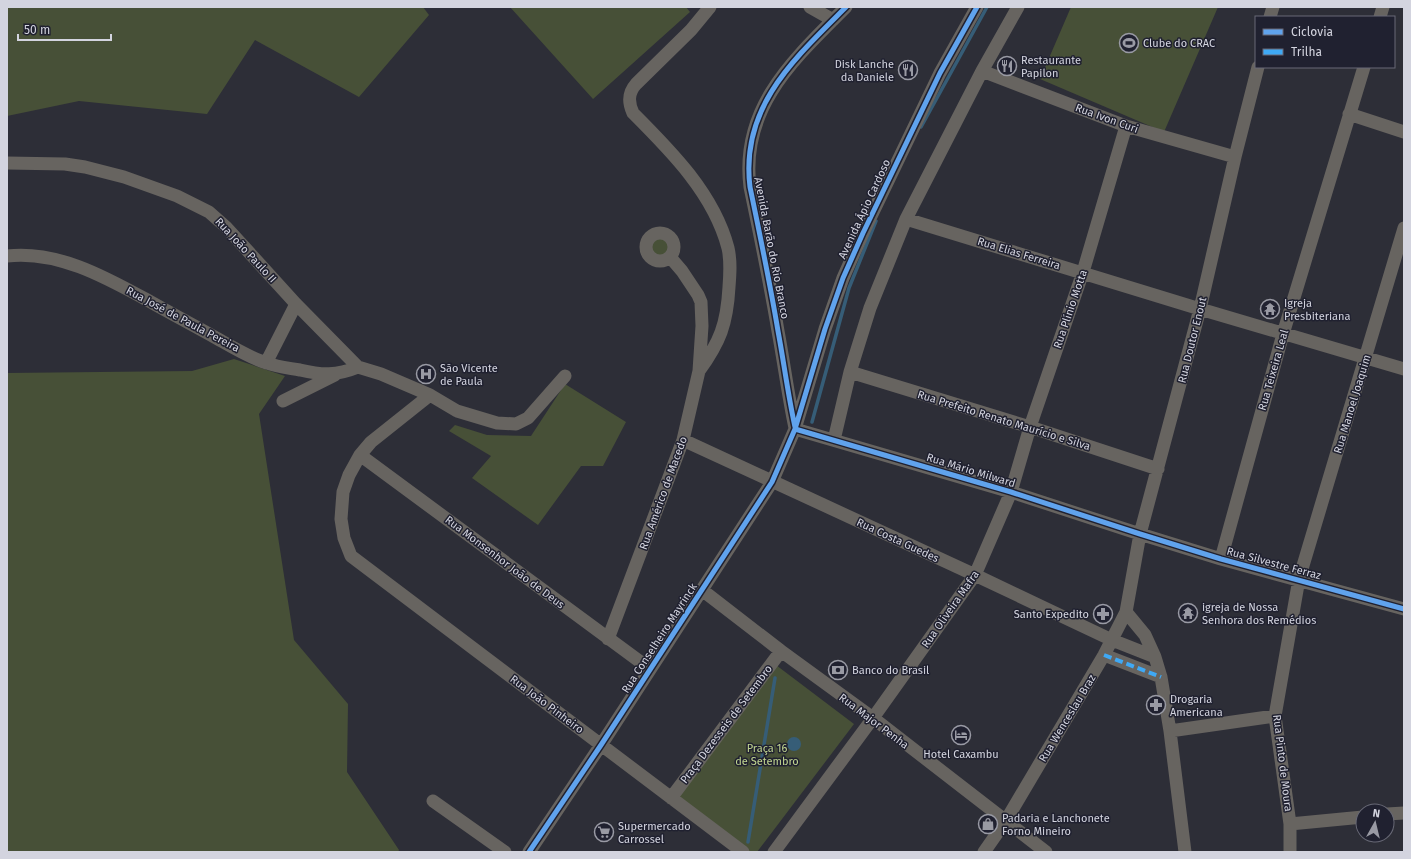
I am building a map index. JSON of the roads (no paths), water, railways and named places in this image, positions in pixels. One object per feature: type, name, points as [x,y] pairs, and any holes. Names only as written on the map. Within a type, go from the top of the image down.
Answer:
[{"type":"street","points":[[699,371],[718,342],[728,309],[730,264],[728,248],[716,217],[701,191],[682,165],[633,113],[630,107],[630,95],[631,90],[636,84],[691,30],[710,7]]},
{"type":"street","points":[[810,7],[833,20]]},
{"type":"street","name":"Avenida Barão do Rio Branco","points":[[795,429],[750,187],[748,174],[749,155],[752,131],[770,93],[788,67],[846,7]]},
{"type":"street","name":"Avenida Ápio Cardoso","points":[[795,429],[825,329],[843,278],[940,73],[977,7]]},
{"type":"street","points":[[834,440],[850,372],[870,308],[906,219],[982,71],[1018,7]]},
{"type":"street","name":"Rua Doutor Enout","points":[[1126,612],[1140,534],[1200,309],[1234,157],[1258,68]]},
{"type":"street","name":"Rua Teixeira Leal","points":[[1221,558],[1283,334],[1364,68]]},
{"type":"street","name":"Rua Ivon Curi","points":[[982,71],[1126,126],[1234,157]]},
{"type":"street","points":[[1349,114],[1404,132]]},
{"type":"street","name":"Rua Plínio Motta","points":[[1011,492],[1030,427],[1083,272],[1126,126]]},
{"type":"street","name":"Rua João Paulo II","points":[[7,163],[65,164],[85,167],[124,177],[177,196],[209,212],[226,227],[296,304],[358,367],[430,394],[457,411],[497,423],[516,424],[528,418],[565,376]]},
{"type":"street","name":"Rua Elias Ferreira","points":[[906,219],[1365,359],[1404,369]]},
{"type":"street","name":"Rua Manoel Joaquim","points":[[1299,580],[1404,228]]},
{"type":"street","name":"Rua José de Paula Pereira","points":[[7,256],[37,257],[61,261],[83,268],[112,281],[229,345],[266,363],[318,374],[330,375],[339,374],[358,367]]},
{"type":"street","name":"Rua Américo de Macedo","points":[[608,639],[683,440],[699,371],[702,326],[701,302],[690,283],[670,257]]},
{"type":"street","points":[[266,363],[296,304]]},
{"type":"street","name":"Rua Prefeito Renato Maurício e Silva","points":[[850,372],[1030,427],[1158,469]]},
{"type":"street","points":[[283,401],[339,374]]},
{"type":"street","points":[[360,455],[371,442],[430,394]]},
{"type":"street","name":"Rua Mário Milward","points":[[795,429],[1011,492],[1140,534]]},
{"type":"street","name":"Rua Conselheiro Mayrinck","points":[[529,852],[601,745],[772,482],[795,429]]},
{"type":"street","name":"Rua Costa Guedes","points":[[683,440],[1112,640],[1155,656]]},
{"type":"street","name":"Rua João Pinheiro","points":[[360,455],[349,475],[343,492],[342,530],[351,556],[671,798],[738,851]]},
{"type":"street","name":"Rua Monsenhor João de Deus","points":[[360,455],[608,639],[650,668]]},
{"type":"street","name":"Rua Oliveira Mafra","points":[[873,718],[975,575],[1011,492]]},
{"type":"street","name":"Rua Silvestre Ferraz","points":[[1140,534],[1404,609]]},
{"type":"street","name":"Rua Pinto de Moura","points":[[1290,852],[1290,824],[1275,716],[1299,580]]},
{"type":"street","name":"Rua Major Penha","points":[[702,590],[781,651],[873,718],[1005,822],[1046,852]]},
{"type":"street","points":[[1126,612],[1145,635],[1155,656],[1161,677],[1170,731],[1185,852]]},
{"type":"street","name":"Rua Wenceslau Braz","points":[[984,852],[1005,822],[1104,655],[1126,612]]},
{"type":"street","name":"Praça Dezesseis de Setembro","points":[[671,798],[781,651]]},
{"type":"street","points":[[1104,655],[1161,677]]},
{"type":"street","points":[[1170,731],[1275,716]]},
{"type":"street","points":[[774,852],[873,718]]},
{"type":"street","points":[[433,801],[505,852]]},
{"type":"street","points":[[1290,824],[1355,818]]},
{"type":"water","points":[[794,737],[799,739],[801,744],[799,749],[794,751],[789,749],[787,744],[789,739]]},
{"type":"waterway","points":[[921,127],[987,7]]},
{"type":"waterway","points":[[812,422],[849,288],[876,221]]},
{"type":"waterway","points":[[748,842],[775,678]]},
{"type":"place","name":"Clube do CRAC","points":[[1129,43]]},
{"type":"place","name":"Restaurante Papilon","points":[[1007,66]]},
{"type":"place","name":"Disk Lanche da Daniele","points":[[908,70]]},
{"type":"place","name":"Igreja Presbiteriana","points":[[1270,309]]},
{"type":"place","name":"São Vicente de Paula","points":[[426,374]]},
{"type":"place","name":"igreja de Nossa Senhora dos Remédios","points":[[1188,613]]},
{"type":"place","name":"Santo Expedito","points":[[1103,614]]},
{"type":"place","name":"Banco do Brasil","points":[[838,670]]},
{"type":"place","name":"Drogaria Americana","points":[[1156,705]]},
{"type":"place","name":"Hotel Caxambu","points":[[961,735]]},
{"type":"place","name":"Padaria e Lanchonete Forno Mineiro","points":[[988,824]]},
{"type":"place","name":"Supermercado Carrossel","points":[[604,832]]},
{"type":"park label","name":"Praça 16 de Setembro","points":[[767,754]]}]
